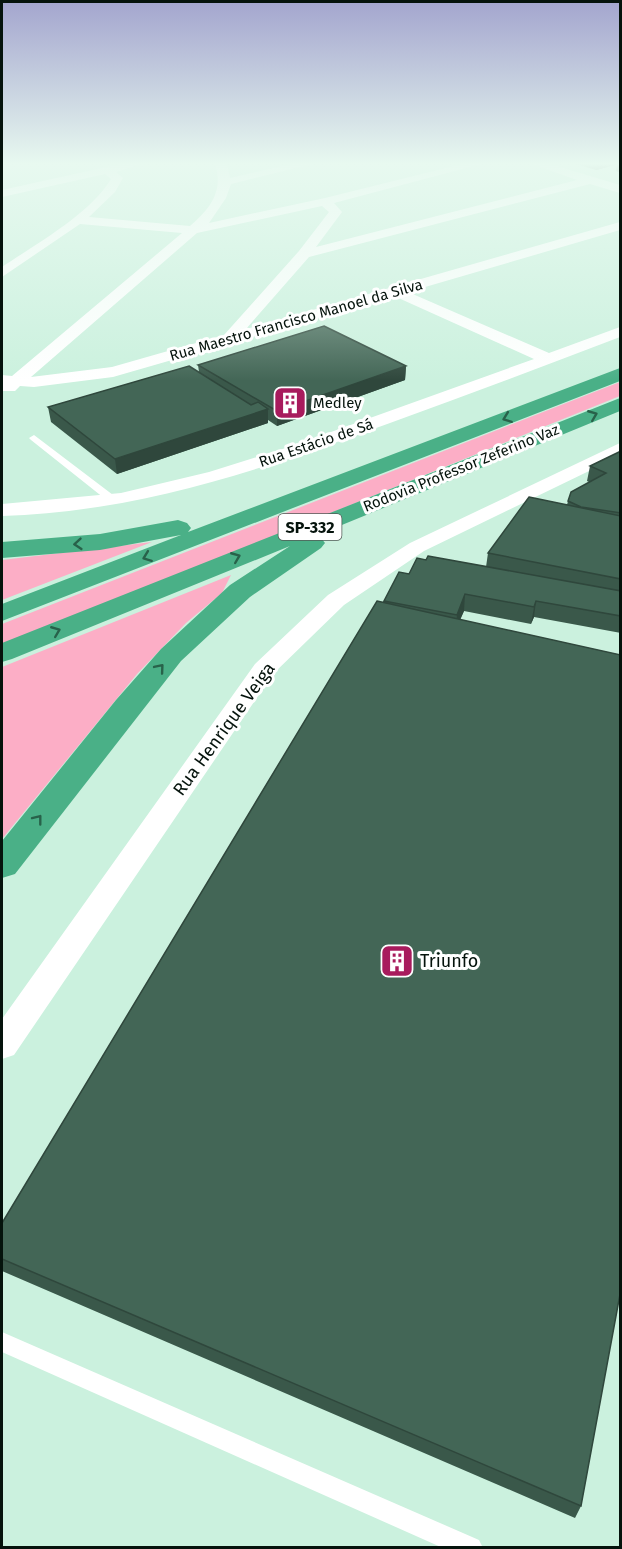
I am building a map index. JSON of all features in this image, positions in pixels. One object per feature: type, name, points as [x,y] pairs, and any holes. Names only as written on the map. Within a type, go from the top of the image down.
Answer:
[{"type":"highway","name":"Rodovia Professor Zeferino Vaz","points":[[2,613],[621,374]]},
{"type":"highway","name":"Rodovia Professor Zeferino Vaz","points":[[2,653],[621,404]]},
{"type":"highway","points":[[2,865],[127,707],[171,656],[233,597],[267,571],[349,520],[470,466]]},
{"type":"highway","points":[[2,550],[100,542],[143,535],[205,522],[339,484]]},
{"type":"street","points":[[2,273],[53,236]]},
{"type":"street","points":[[2,394],[8,380],[185,236]]},
{"type":"street","points":[[228,340],[318,236]]},
{"type":"street","points":[[304,254],[372,236]]},
{"type":"street","name":"Rua Maestro Francisco Manoel da Silva","points":[[8,380],[34,382],[75,379],[113,372],[585,236]]},
{"type":"street","points":[[395,291],[548,359]]},
{"type":"street","points":[[251,314],[257,319],[284,324]]},
{"type":"street","name":"Rua Estácio de Sá","points":[[2,510],[66,507],[168,489],[282,456],[621,332]]},
{"type":"street","name":"Rua Henrique Veiga","points":[[2,1045],[264,669],[336,600],[417,547],[621,449]]},
{"type":"lane","points":[[34,438],[113,500]]},
{"type":"lane","points":[[2,1342],[471,1548]]},
{"type":"shaded area","points":[[620,382],[620,396],[2,646],[2,624]]},
{"type":"shaded area","points":[[152,542],[2,600],[2,560]]},
{"type":"shaded area","points":[[231,575],[222,593],[186,623],[137,674],[2,839],[2,667]]},
{"type":"building","name":"Medley","points":[[324,326],[406,366],[277,411],[198,365]]},
{"type":"building","points":[[189,366],[251,405],[258,402],[268,409],[115,459],[48,407]]},
{"type":"building","points":[[621,451],[621,513],[581,507],[568,501],[571,492],[606,473],[590,466]]},
{"type":"building","points":[[529,497],[621,516],[621,579],[488,553]]},
{"type":"building","points":[[428,556],[621,591],[621,616],[536,601],[534,607],[465,594],[457,615],[384,601],[399,572],[409,574],[417,558],[426,560]]},
{"type":"building","name":"Triunfo","points":[[377,601],[621,655],[621,1289],[581,1506],[2,1259],[2,1223]]},
{"type":"place","name":"Medley","points":[[290,403]]},
{"type":"place","name":"Triunfo","points":[[397,961]]}]
